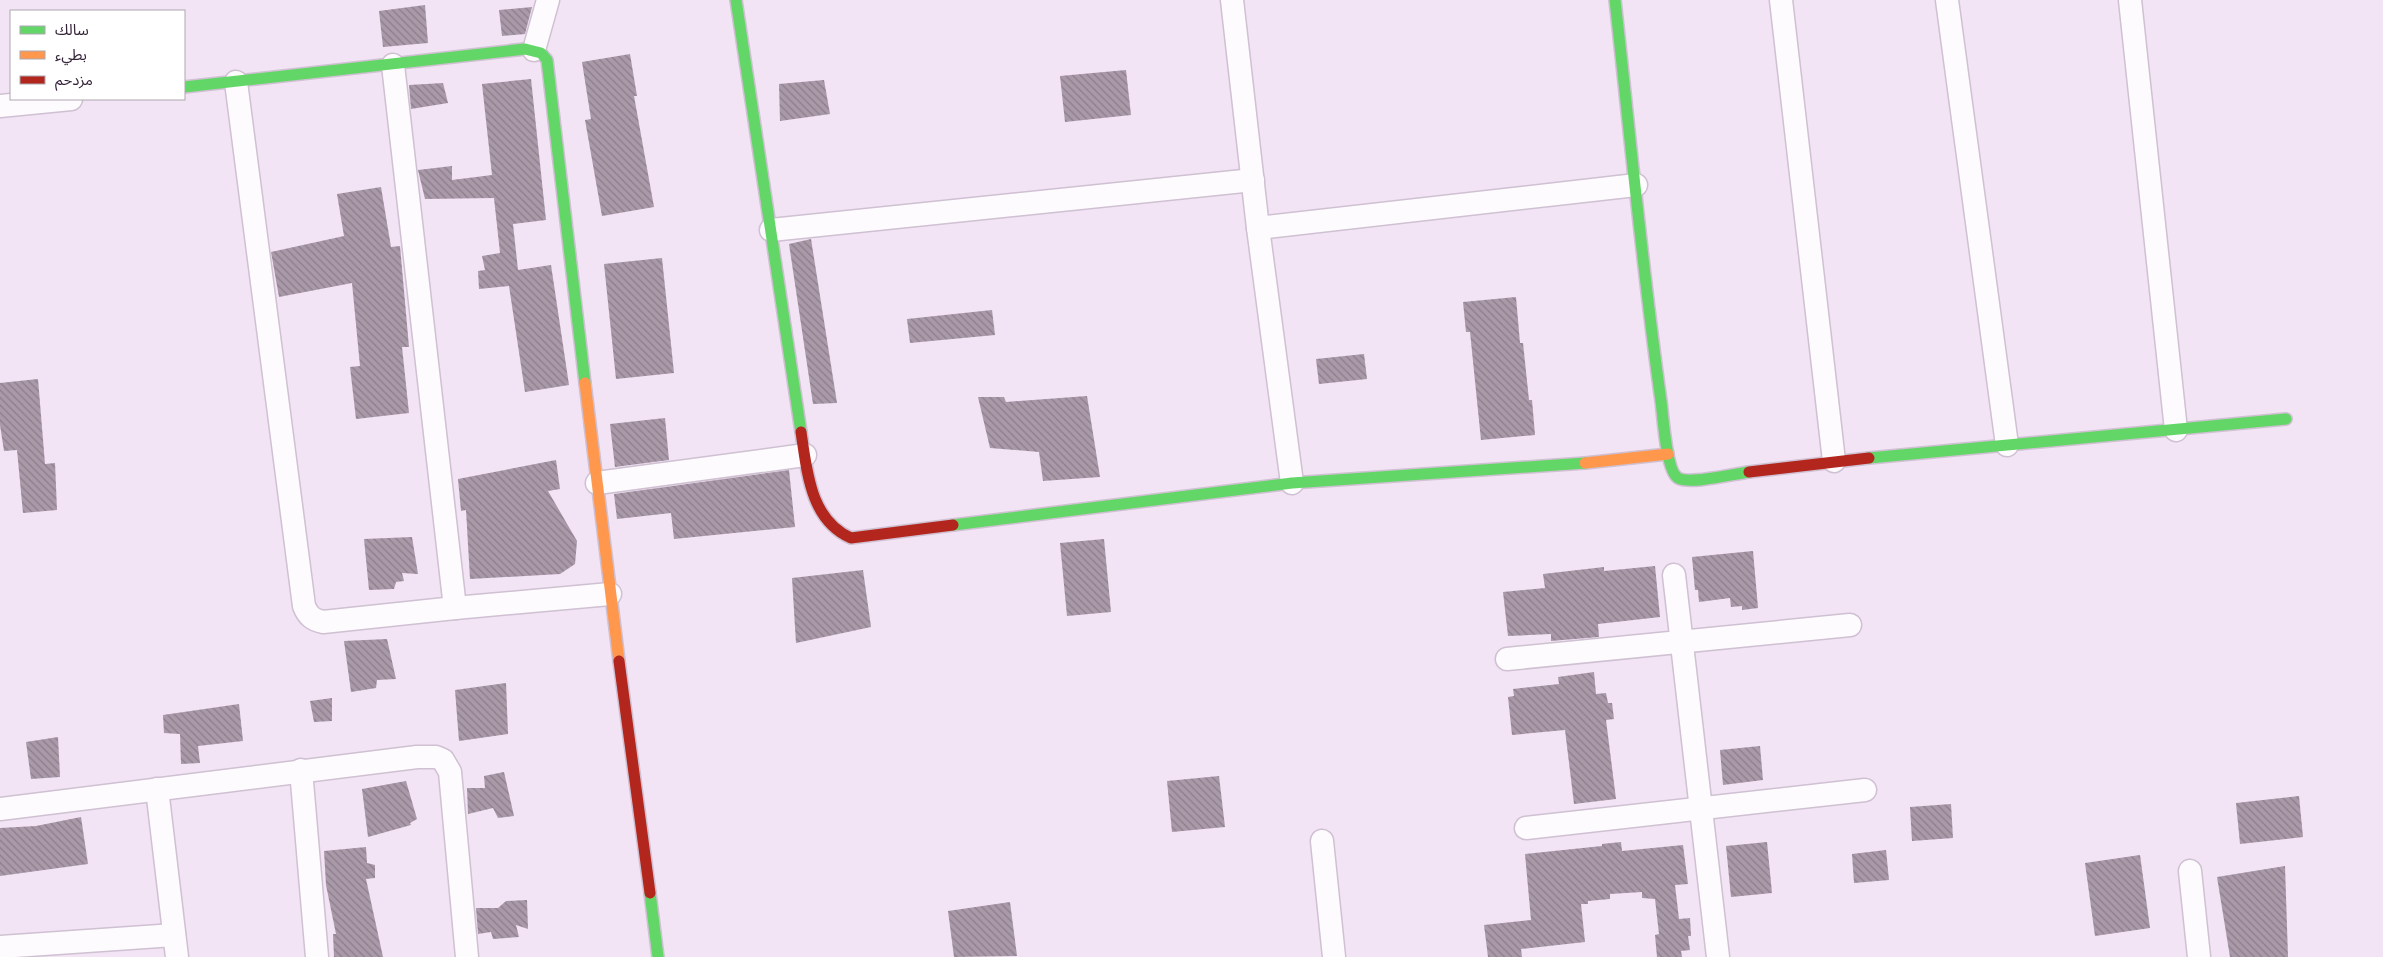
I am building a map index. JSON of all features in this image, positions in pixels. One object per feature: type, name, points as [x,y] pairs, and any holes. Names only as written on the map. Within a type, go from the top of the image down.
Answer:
[{"type":"street","points":[[534,50],[548,0]]},
{"type":"street","points":[[736,0],[805,455],[820,514],[828,526],[838,534],[852,538],[1292,483],[1570,465],[1668,454]]},
{"type":"street","points":[[1232,0],[1252,180],[1292,483]]},
{"type":"street","points":[[1615,0],[1653,348],[1668,454],[1673,473],[1683,480],[1834,462],[2286,419]]},
{"type":"street","points":[[1781,0],[1834,462]]},
{"type":"street","points":[[1947,0],[2007,445]]},
{"type":"street","points":[[2130,0],[2176,430]]},
{"type":"street","points":[[185,87],[393,66],[525,49],[541,53],[547,60],[550,70],[610,594],[658,957]]},
{"type":"street","points":[[393,66],[455,608]]},
{"type":"street","points":[[236,82],[306,613],[312,618],[323,622],[610,594]]},
{"type":"street","points":[[0,106],[61,100]]},
{"type":"street","points":[[771,230],[1252,180]]},
{"type":"street","points":[[1258,228],[1636,185]]},
{"type":"street","points":[[597,483],[805,455]]},
{"type":"street","points":[[1674,575],[1718,957]]},
{"type":"street","points":[[1507,659],[1850,625]]},
{"type":"street","points":[[0,809],[301,770],[431,756],[443,760],[450,772],[467,957]]},
{"type":"street","points":[[301,770],[318,957]]},
{"type":"street","points":[[0,947],[176,946],[157,788]]},
{"type":"street","points":[[1526,828],[1865,790]]},
{"type":"street","points":[[1322,841],[1334,957]]},
{"type":"street","points":[[2190,871],[2199,957]]},
{"type":"building","points":[[425,5],[428,43],[383,47],[379,11]]},
{"type":"building","points":[[532,7],[525,34],[502,36],[499,10]]},
{"type":"building","points":[[630,54],[637,96],[634,96],[654,207],[602,216],[585,120],[591,119],[582,62]]},
{"type":"building","points":[[1126,70],[1131,115],[1065,122],[1060,76]]},
{"type":"building","points":[[531,79],[546,220],[513,224],[518,270],[551,265],[569,385],[525,392],[509,286],[479,289],[478,271],[485,270],[482,256],[500,253],[494,198],[425,199],[418,170],[452,166],[452,180],[492,175],[482,84]]},
{"type":"building","points":[[824,80],[830,114],[780,121],[779,84]]},
{"type":"building","points":[[443,83],[448,103],[411,109],[409,85]]},
{"type":"building","points":[[381,187],[391,247],[400,246],[409,347],[402,347],[409,413],[356,419],[350,367],[360,366],[352,283],[279,297],[271,252],[344,236],[337,194]]},
{"type":"building","points":[[811,239],[837,403],[813,404],[789,244]]},
{"type":"building","points":[[662,258],[674,373],[616,379],[604,264]]},
{"type":"building","points":[[1516,297],[1520,343],[1523,343],[1529,400],[1532,400],[1535,435],[1481,440],[1470,332],[1466,332],[1463,302]]},
{"type":"building","points":[[992,310],[995,335],[910,343],[907,319]]},
{"type":"building","points":[[1364,354],[1367,379],[1319,384],[1316,359]]},
{"type":"building","points":[[38,379],[45,464],[55,463],[57,510],[23,513],[17,450],[4,451],[0,425],[0,383]]},
{"type":"building","points":[[1087,396],[1100,477],[1043,481],[1039,452],[990,448],[978,397],[1004,397],[1006,402]]},
{"type":"building","points":[[665,418],[669,460],[615,467],[610,424]]},
{"type":"building","points":[[556,460],[560,489],[548,491],[577,541],[575,564],[560,574],[470,579],[466,510],[461,511],[458,479]]},
{"type":"building","points":[[789,470],[795,527],[674,539],[671,513],[617,519],[614,494]]},
{"type":"building","points":[[412,537],[418,574],[402,573],[404,581],[396,582],[394,589],[369,590],[364,539]]},
{"type":"building","points":[[1104,539],[1111,612],[1067,616],[1060,543]]},
{"type":"building","points":[[1753,551],[1758,608],[1742,610],[1742,606],[1731,607],[1730,598],[1699,602],[1698,590],[1695,590],[1692,557]]},
{"type":"building","points":[[1655,566],[1660,617],[1598,624],[1599,637],[1551,641],[1551,634],[1508,636],[1503,592],[1545,588],[1543,574],[1604,567],[1604,571]]},
{"type":"building","points":[[863,570],[871,627],[796,643],[792,578]]},
{"type":"building","points":[[387,639],[396,679],[377,680],[376,688],[351,692],[344,641]]},
{"type":"building","points":[[1594,672],[1596,694],[1606,693],[1608,703],[1612,703],[1614,719],[1606,720],[1616,799],[1574,804],[1565,730],[1512,735],[1508,697],[1514,696],[1513,689],[1559,684],[1558,677]]},
{"type":"building","points":[[506,683],[508,734],[459,741],[455,690]]},
{"type":"building","points":[[332,698],[332,721],[314,722],[310,701]]},
{"type":"building","points":[[239,704],[243,741],[198,746],[200,763],[181,764],[180,734],[164,733],[163,715]]},
{"type":"building","points":[[58,737],[60,777],[31,779],[26,742]]},
{"type":"building","points":[[1760,746],[1763,780],[1723,785],[1720,750]]},
{"type":"building","points":[[504,772],[514,816],[498,818],[493,808],[468,814],[467,788],[485,788],[484,776]]},
{"type":"building","points":[[1219,776],[1225,827],[1172,832],[1167,781]]},
{"type":"building","points":[[406,781],[417,819],[410,823],[411,825],[368,837],[362,789]]},
{"type":"building","points":[[2299,796],[2303,837],[2240,844],[2236,803]]},
{"type":"building","points":[[1951,804],[1953,838],[1912,841],[1910,807]]},
{"type":"building","points":[[81,817],[88,864],[0,876],[0,828],[36,826]]},
{"type":"building","points":[[1621,842],[1622,851],[1683,845],[1688,884],[1675,885],[1679,919],[1690,918],[1691,936],[1688,936],[1690,950],[1681,951],[1682,957],[1657,957],[1655,935],[1659,934],[1655,899],[1642,898],[1642,892],[1610,894],[1610,899],[1588,901],[1588,904],[1581,904],[1585,942],[1521,949],[1522,957],[1488,957],[1484,925],[1531,920],[1525,854],[1602,846],[1602,844]]},
{"type":"building","points":[[1767,842],[1772,893],[1731,897],[1726,846]]},
{"type":"building","points":[[366,847],[367,863],[375,865],[375,878],[366,879],[383,957],[334,957],[333,934],[336,934],[326,885],[324,851]]},
{"type":"building","points":[[1886,850],[1889,880],[1854,883],[1852,854]]},
{"type":"building","points":[[2140,855],[2150,928],[2095,936],[2085,863]]},
{"type":"building","points":[[2285,866],[2288,957],[2230,957],[2217,877]]},
{"type":"building","points":[[527,900],[528,929],[516,925],[519,937],[493,939],[491,932],[478,934],[476,908],[498,908],[506,901]]},
{"type":"building","points":[[1010,902],[1017,956],[954,957],[948,911]]},
{"type":"traffic: fast","points":[[736,0],[801,432]]},
{"type":"traffic: fast","points":[[1615,0],[1648,301],[1666,442],[1671,465],[1678,478],[1684,480],[1702,480],[1749,472]]},
{"type":"traffic: fast","points":[[185,87],[525,49],[541,53],[547,60],[585,383]]},
{"type":"traffic: fast","points":[[1869,458],[2286,419]]},
{"type":"traffic: fast","points":[[953,525],[1292,483],[1585,463]]},
{"type":"traffic: fast","points":[[650,893],[658,957]]},
{"type":"traffic: slow","points":[[585,383],[619,661]]},
{"type":"traffic: slow","points":[[1585,463],[1668,454]]},
{"type":"traffic: jam","points":[[801,432],[813,493],[819,507],[837,530],[851,538],[953,525]]},
{"type":"traffic: jam","points":[[1749,472],[1869,458]]},
{"type":"traffic: jam","points":[[619,661],[650,893]]}]
